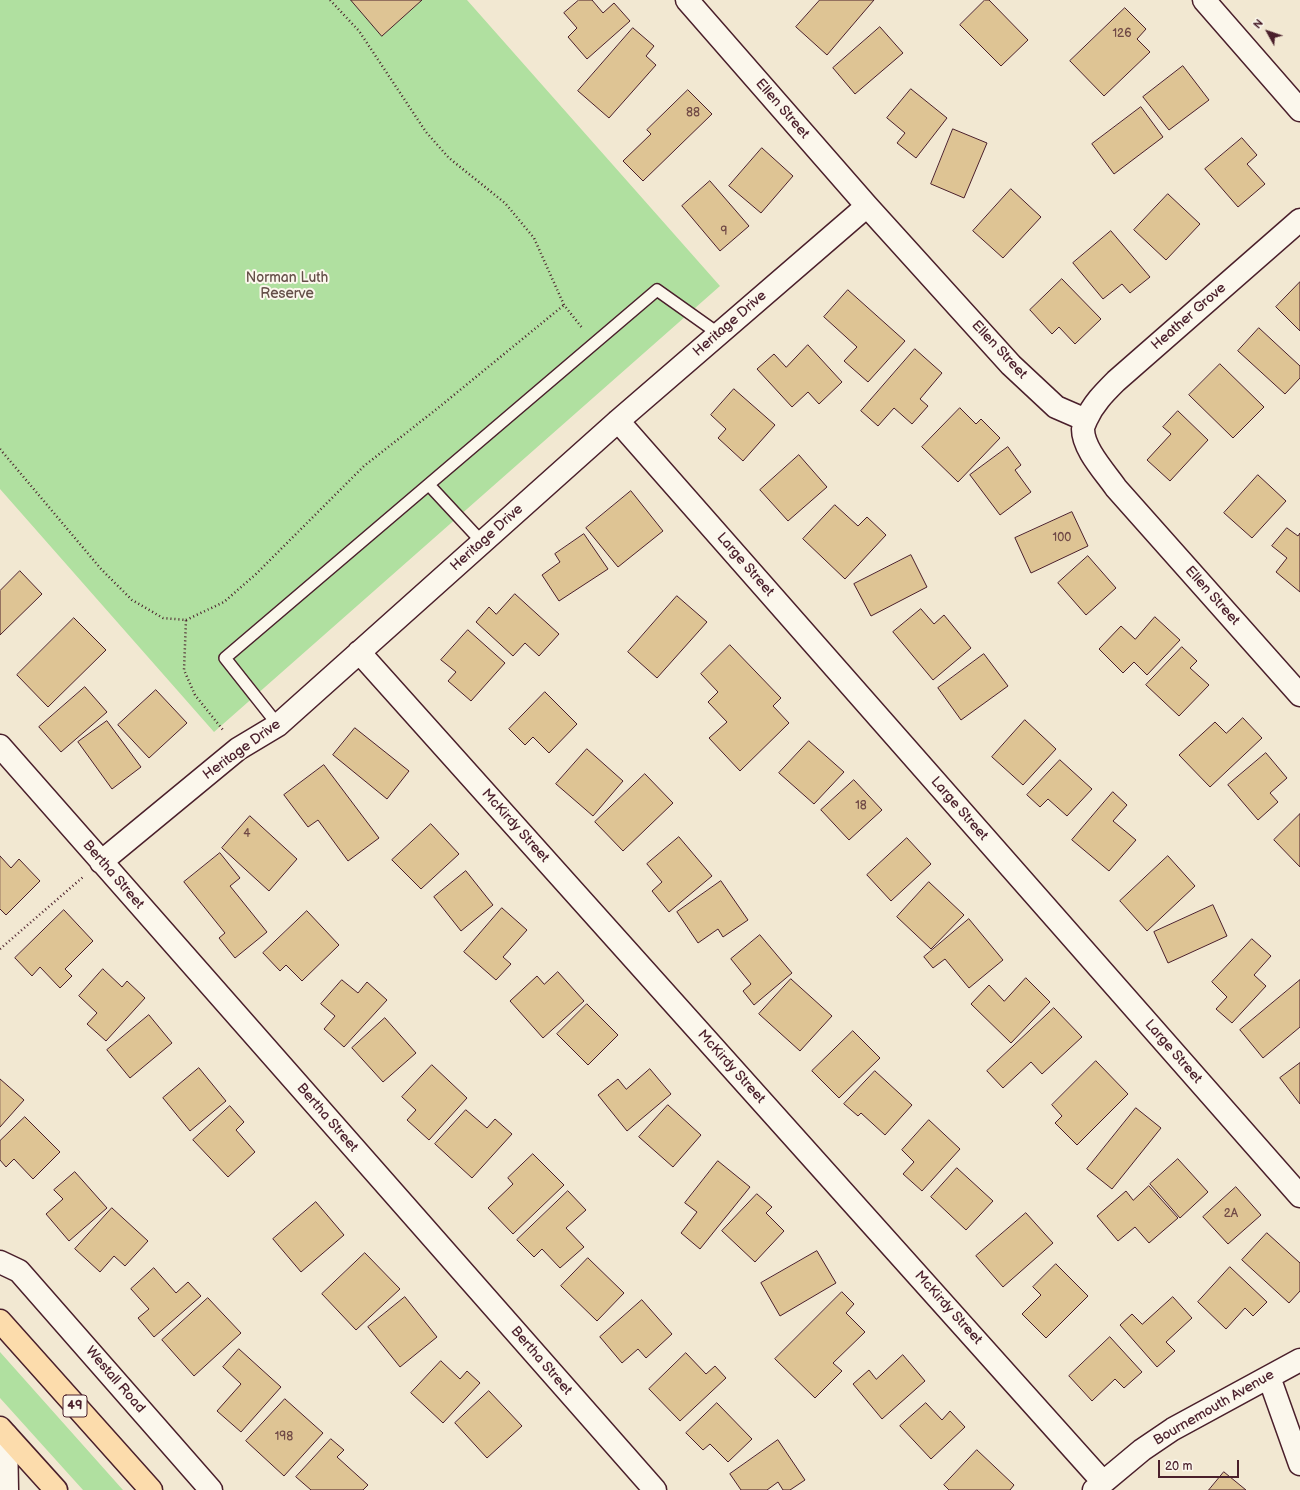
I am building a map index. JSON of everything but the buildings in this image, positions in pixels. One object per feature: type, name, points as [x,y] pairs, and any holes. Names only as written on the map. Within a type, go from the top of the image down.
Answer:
[{"type":"main road","name":"49","points":[[0,1321],[151,1490]]},
{"type":"main road","points":[[3,1431],[56,1490]]},
{"type":"street","name":"Ellen Street","points":[[687,0],[867,206],[1011,365],[1056,407],[1086,420],[1083,427],[1084,436],[1089,448],[1096,461],[1116,488],[1300,695]]},
{"type":"street","points":[[1204,0],[1300,110]]},
{"type":"street","name":"Heritage Drive","points":[[101,862],[238,749],[278,726],[618,421],[867,206]]},
{"type":"street","name":"Heather Grove","points":[[1086,420],[1096,401],[1116,381],[1300,220]]},
{"type":"street","name":"Large Street","points":[[618,421],[1300,1196]]},
{"type":"street","name":"McKirdy Street","points":[[359,652],[1098,1486]]},
{"type":"street","name":"Bertha Street","points":[[0,746],[655,1490]]},
{"type":"street","name":"Westall Road","points":[[0,1245],[9,1266],[211,1490]]},
{"type":"street","name":"Bournemouth Avenue","points":[[1098,1486],[1142,1450],[1173,1429],[1300,1360]]},
{"type":"street","points":[[1269,1377],[1300,1464]]},
{"type":"street","points":[[3,1431],[7,1490]]},
{"type":"lane","points":[[278,726],[225,658],[657,290],[719,334]]},
{"type":"lane","points":[[428,485],[482,542]]},
{"type":"path","points":[[330,0],[359,31],[426,132],[449,158],[505,203],[534,238],[564,305],[594,344]]},
{"type":"path","points":[[0,449],[101,569],[132,600],[163,618],[186,620],[224,602],[256,574],[364,466],[564,305]]},
{"type":"path","points":[[186,620],[184,670],[195,695],[238,749]]},
{"type":"path","points":[[0,949],[101,862]]},
{"type":"green space","name":"Norman Luth Reserve","points":[[0,0],[467,0],[720,286],[214,732],[0,489]]},
{"type":"green space","points":[[0,1352],[123,1490],[83,1490],[0,1398]]}]
